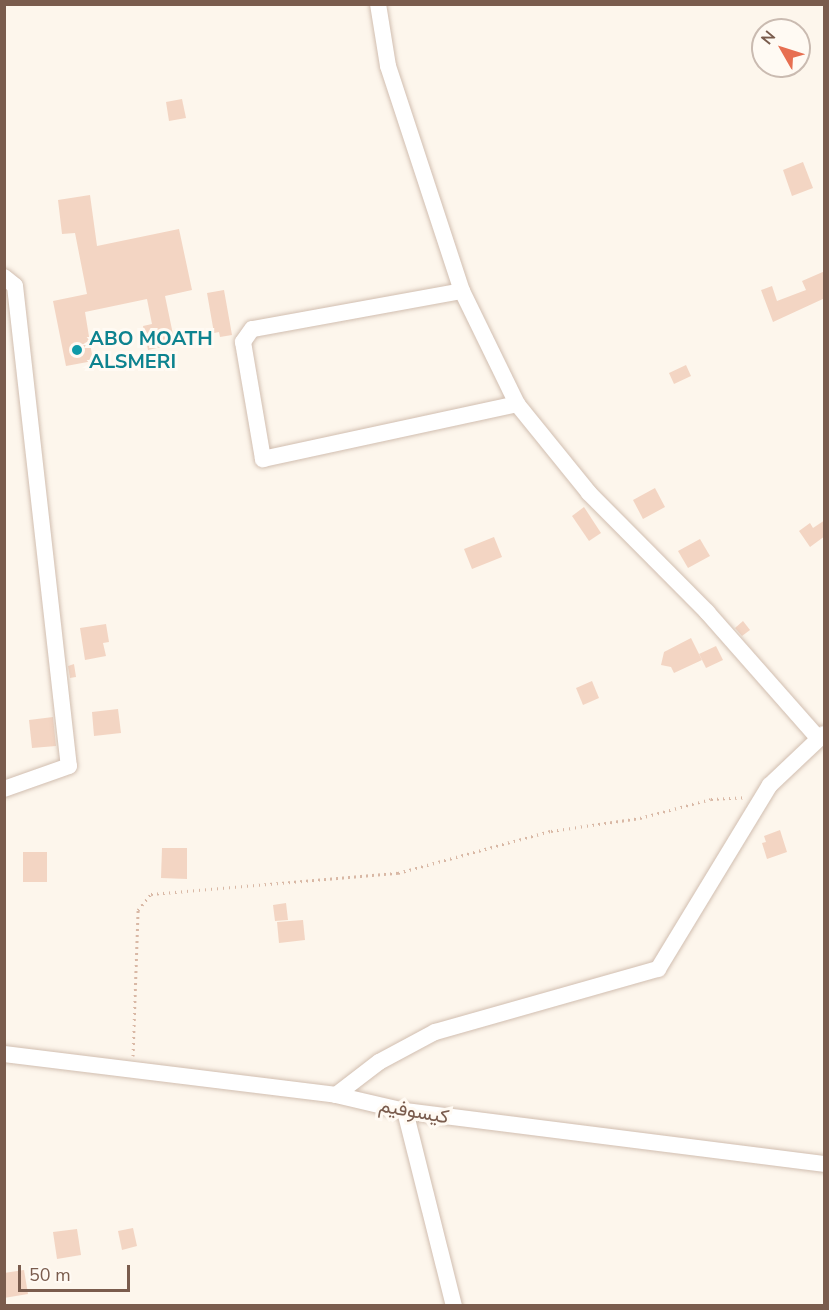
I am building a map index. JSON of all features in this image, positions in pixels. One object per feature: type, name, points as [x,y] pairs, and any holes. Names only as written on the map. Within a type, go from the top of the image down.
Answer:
[{"type":"street","points":[[336,1095],[379,1062],[435,1032],[658,969],[763,796],[821,736],[707,612],[589,493],[517,404],[462,291],[388,66],[378,4]]},
{"type":"street","points":[[4,277],[15,286],[69,766],[4,789]]},
{"type":"street","points":[[462,291],[252,330],[243,342],[263,459],[517,404]]},
{"type":"street","name":"كيسوفيم","points":[[4,1054],[336,1095],[405,1111],[825,1164]]},
{"type":"street","points":[[405,1111],[454,1305]]},
{"type":"path","points":[[132,1070],[138,910],[142,900],[151,894],[398,873],[551,831],[640,818],[711,800],[763,796]]},
{"type":"building","points":[[182,99],[186,118],[169,121],[166,102]]},
{"type":"building","points":[[803,162],[813,188],[792,196],[783,170]]},
{"type":"building","points":[[90,195],[97,246],[179,229],[192,290],[165,296],[175,344],[148,350],[143,326],[152,324],[147,299],[85,312],[93,361],[66,366],[53,301],[87,294],[75,233],[62,234],[58,200]]},
{"type":"building","points":[[825,271],[825,298],[773,322],[761,290],[772,286],[777,301],[806,290],[802,281]]},
{"type":"building","points":[[224,290],[232,335],[220,337],[219,332],[214,333],[207,293]]},
{"type":"building","points":[[686,365],[691,376],[674,384],[669,373]]},
{"type":"building","points":[[655,488],[665,507],[643,519],[633,500]]},
{"type":"building","points":[[584,507],[601,533],[589,541],[572,516]]},
{"type":"building","points":[[825,520],[825,536],[810,547],[799,531],[810,523],[813,528]]},
{"type":"building","points":[[494,537],[502,557],[472,569],[464,549]]},
{"type":"building","points":[[700,539],[710,556],[688,568],[678,551]]},
{"type":"building","points":[[743,621],[750,630],[742,636],[735,628]]},
{"type":"building","points":[[106,624],[109,642],[103,643],[106,656],[85,660],[80,628]]},
{"type":"building","points":[[691,638],[702,660],[674,673],[671,667],[661,665],[664,652]]},
{"type":"building","points":[[716,646],[723,660],[706,668],[699,654]]},
{"type":"building","points":[[74,664],[76,677],[70,678],[68,666]]},
{"type":"building","points":[[592,681],[599,698],[583,705],[576,688]]},
{"type":"building","points":[[118,709],[121,733],[94,736],[92,712]]},
{"type":"building","points":[[53,717],[56,746],[32,748],[29,720]]},
{"type":"building","points":[[780,830],[787,852],[767,859],[762,843],[766,842],[764,836]]},
{"type":"building","points":[[162,848],[187,848],[187,879],[161,878]]},
{"type":"building","points":[[23,852],[47,852],[47,882],[23,882]]},
{"type":"building","points":[[286,903],[288,920],[275,921],[273,905]]},
{"type":"building","points":[[303,920],[305,940],[279,943],[277,922]]},
{"type":"building","points":[[133,1228],[137,1246],[122,1250],[118,1231]]},
{"type":"building","points":[[77,1229],[81,1255],[57,1259],[53,1232]]},
{"type":"building","points":[[24,1270],[28,1294],[4,1298],[4,1273]]},
{"type":"place","name":"ABO MOATH ALSMERI","points":[[77,350]]}]
